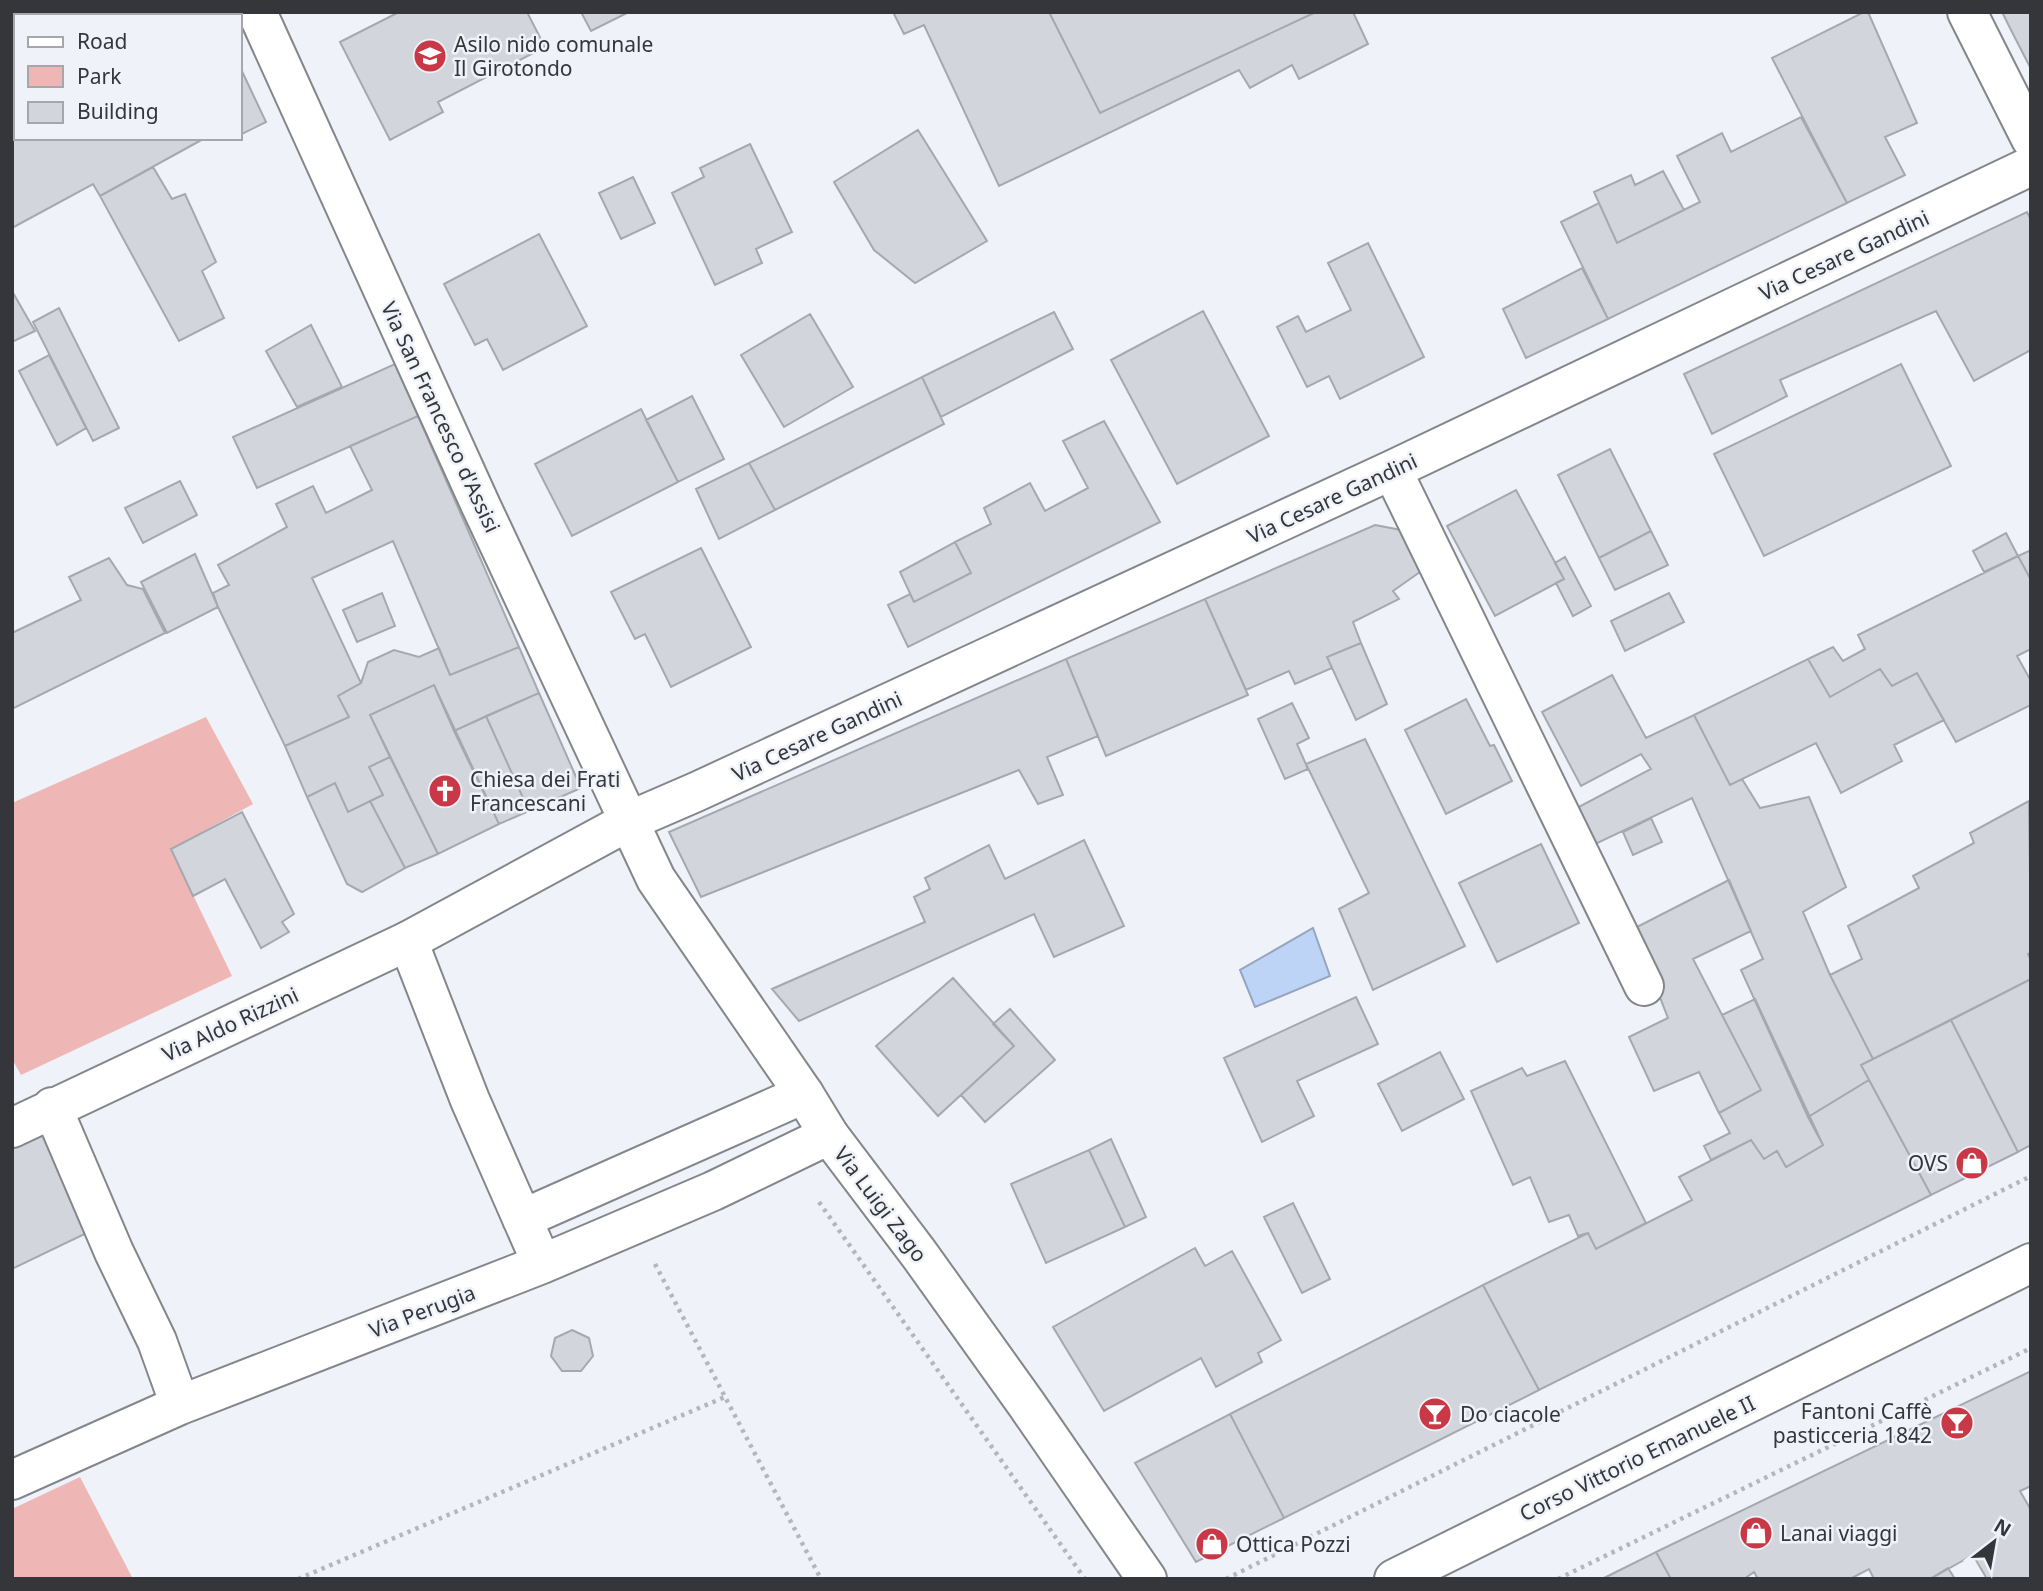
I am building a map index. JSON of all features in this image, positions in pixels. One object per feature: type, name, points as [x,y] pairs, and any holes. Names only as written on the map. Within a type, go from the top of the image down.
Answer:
[{"type":"street","name":"Via San Francesco d'Assisi","points":[[257,12],[481,506],[629,821]]},
{"type":"street","points":[[1967,12],[2031,139]]},
{"type":"street","name":"Via Cesare Gandini","points":[[629,821],[1392,470],[2031,166]]},
{"type":"street","points":[[1392,470],[1644,986]]},
{"type":"street","name":"Via Aldo Rizzini","points":[[12,1128],[408,941],[629,821]]},
{"type":"street","name":"Via Luigi Zago","points":[[629,821],[656,879],[804,1094],[837,1147],[919,1254],[1147,1579]]},
{"type":"street","points":[[408,941],[470,1100],[542,1265]]},
{"type":"street","points":[[522,1219],[804,1094]]},
{"type":"street","points":[[52,1107],[114,1252],[157,1341],[180,1405]]},
{"type":"street","name":"Via Perugia","points":[[12,1480],[180,1405],[542,1265],[713,1191],[837,1147]]},
{"type":"street","name":"Corso Vittorio Emanuele II","points":[[1394,1579],[2031,1263]]},
{"type":"path","points":[[837,1147],[820,1166],[809,1187],[1085,1579]]},
{"type":"path","points":[[1226,1579],[2031,1176]]},
{"type":"path","points":[[654,1261],[821,1579]]},
{"type":"path","points":[[1558,1579],[2031,1348]]},
{"type":"path","points":[[298,1579],[725,1397]]},
{"type":"green space","points":[[206,717],[253,804],[171,849],[232,976],[21,1075],[12,1059],[12,803]]},
{"type":"green space","points":[[80,1477],[133,1579],[12,1579],[12,1509]]},
{"type":"water","points":[[1313,928],[1330,976],[1255,1007],[1240,970]]},
{"type":"building","points":[[399,12],[527,12],[545,47],[438,102],[443,112],[390,140],[340,42]]},
{"type":"building","points":[[581,12],[629,12],[591,31]]},
{"type":"building","points":[[893,12],[1049,12],[1100,113],[1316,12],[1353,12],[1368,44],[1299,79],[1292,65],[1250,88],[1239,70],[999,186],[924,25],[904,34]]},
{"type":"building","points":[[1049,12],[1316,12],[1100,113]]},
{"type":"building","points":[[1868,12],[1917,123],[1885,137],[1905,175],[1847,203],[1772,58]]},
{"type":"building","points":[[2002,12],[2031,12],[2031,69],[2011,30]]},
{"type":"building","points":[[242,71],[266,122],[242,134]]},
{"type":"building","points":[[1801,117],[1847,203],[1608,319],[1561,222],[1599,203],[1617,243],[1700,202],[1677,156],[1722,133],[1731,152]]},
{"type":"building","points":[[918,130],[987,241],[915,283],[874,250],[834,182]]},
{"type":"building","points":[[12,140],[201,140],[100,196],[93,184],[12,228]]},
{"type":"building","points":[[750,144],[792,232],[756,249],[762,263],[715,285],[672,193],[704,177],[700,168]]},
{"type":"building","points":[[153,167],[172,199],[185,194],[216,262],[202,271],[224,318],[179,341],[100,196]]},
{"type":"building","points":[[1663,171],[1684,210],[1617,243],[1594,192],[1631,175],[1635,185]]},
{"type":"building","points":[[633,177],[655,223],[621,239],[599,193]]},
{"type":"building","points":[[2027,212],[2031,220],[2031,350],[1974,381],[1936,311],[1780,380],[1787,396],[1712,434],[1684,374]]},
{"type":"building","points":[[539,234],[587,326],[503,370],[487,339],[475,345],[444,284]]},
{"type":"building","points":[[1368,243],[1424,357],[1340,399],[1329,376],[1307,387],[1277,327],[1298,316],[1306,332],[1351,310],[1328,263]]},
{"type":"building","points":[[1582,268],[1608,319],[1526,358],[1503,309]]},
{"type":"building","points":[[12,291],[35,331],[12,342]]},
{"type":"building","points":[[59,308],[119,428],[93,441],[33,322]]},
{"type":"building","points":[[1203,311],[1269,436],[1177,484],[1111,360]]},
{"type":"building","points":[[1054,312],[1073,349],[941,417],[922,377]]},
{"type":"building","points":[[810,314],[853,387],[784,427],[741,355]]},
{"type":"building","points":[[311,325],[342,387],[297,407],[266,351]]},
{"type":"building","points":[[49,355],[86,428],[57,445],[19,371]]},
{"type":"building","points":[[395,364],[418,416],[257,488],[233,437]]},
{"type":"building","points":[[1901,364],[1951,466],[1764,556],[1714,454]]},
{"type":"building","points":[[922,377],[944,424],[775,510],[749,463]]},
{"type":"building","points":[[692,396],[724,459],[678,482],[646,420]]},
{"type":"building","points":[[641,409],[678,482],[572,536],[535,464]]},
{"type":"building","points":[[418,416],[519,647],[450,675],[393,541],[312,578],[361,683],[338,696],[349,717],[285,746],[218,607],[213,593],[229,585],[218,565],[287,527],[276,504],[313,486],[326,513],[372,490],[350,446]]},
{"type":"building","points":[[1104,421],[1160,522],[908,647],[888,605],[910,594],[914,602],[971,573],[955,542],[991,524],[984,508],[1030,483],[1045,511],[1088,488],[1063,441]]},
{"type":"building","points":[[1610,449],[1651,531],[1599,558],[1558,475]]},
{"type":"building","points":[[749,463],[775,510],[719,539],[696,489]]},
{"type":"building","points":[[180,481],[197,515],[143,543],[125,508]]},
{"type":"building","points":[[1516,490],[1564,579],[1495,616],[1447,526]]},
{"type":"building","points":[[1375,525],[1401,530],[1420,572],[1393,591],[1399,599],[1353,622],[1361,643],[1327,657],[1332,668],[1295,684],[1289,671],[1246,690],[1205,599]]},
{"type":"building","points":[[1651,531],[1668,565],[1615,590],[1599,558]]},
{"type":"building","points":[[2006,533],[2018,556],[1984,572],[1973,551]]},
{"type":"building","points":[[955,542],[971,573],[914,602],[900,572]]},
{"type":"building","points":[[701,548],[751,647],[671,687],[645,634],[635,639],[611,592]]},
{"type":"building","points":[[2031,550],[2031,580],[2018,556]]},
{"type":"building","points":[[195,554],[218,607],[167,633],[141,582]]},
{"type":"building","points":[[2018,556],[2031,580],[2031,649],[2017,656],[2031,681],[2031,705],[1956,742],[1917,673],[1892,686],[1880,669],[1830,697],[1808,659],[1833,647],[1843,661],[1865,649],[1858,635]]},
{"type":"building","points":[[1565,557],[1591,606],[1573,616],[1556,583],[1564,579],[1555,563]]},
{"type":"building","points":[[109,558],[127,585],[143,589],[165,633],[12,709],[12,633],[81,600],[69,577]]},
{"type":"building","points":[[382,593],[395,626],[357,642],[343,610]]},
{"type":"building","points":[[1669,593],[1684,622],[1625,651],[1611,621]]},
{"type":"building","points":[[1205,599],[1248,695],[1106,756],[1066,659]]},
{"type":"building","points":[[1361,643],[1387,704],[1356,720],[1327,657]]},
{"type":"building","points":[[519,647],[539,693],[454,731],[434,685],[370,715],[390,757],[369,767],[383,795],[348,812],[335,783],[307,797],[285,746],[349,717],[338,696],[361,683],[368,662],[394,650],[419,657],[439,648],[450,675]]},
{"type":"building","points":[[1066,659],[1098,736],[1047,757],[1063,795],[1038,804],[1019,770],[701,897],[669,832]]},
{"type":"building","points":[[1808,659],[1830,697],[1880,669],[1892,686],[1917,673],[1944,720],[1894,745],[1902,761],[1841,793],[1816,743],[1730,785],[1694,715]]},
{"type":"building","points":[[1612,675],[1646,738],[1694,715],[1730,785],[1742,779],[1760,808],[1809,797],[1846,887],[1803,912],[1830,975],[1873,1059],[1861,1065],[1869,1080],[1808,1117],[1741,970],[1763,959],[1692,798],[1589,847],[1573,810],[1651,769],[1641,754],[1581,786],[1542,712]]},
{"type":"building","name":"Chiesa dei Frati Francescani","points":[[434,685],[499,824],[438,854],[370,715]]},
{"type":"building","points":[[539,693],[581,788],[529,811],[486,716]]},
{"type":"building","points":[[1466,699],[1512,781],[1446,814],[1405,730]]},
{"type":"building","points":[[1292,703],[1309,738],[1297,744],[1308,769],[1285,779],[1258,719]]},
{"type":"building","points":[[486,716],[529,811],[499,824],[454,731]]},
{"type":"building","points":[[1365,739],[1465,946],[1373,990],[1339,909],[1369,893],[1306,764]]},
{"type":"building","points":[[390,757],[438,854],[405,868],[370,801],[383,795],[369,767]]},
{"type":"building","points":[[335,783],[348,812],[370,801],[405,868],[362,892],[347,884],[307,797]]},
{"type":"building","points":[[2029,801],[2031,952],[2028,954],[2031,960],[2031,979],[1873,1059],[1830,975],[1862,959],[1848,926],[1919,888],[1913,876],[1974,843],[1970,833]]},
{"type":"building","points":[[242,812],[294,914],[282,922],[289,932],[261,948],[225,879],[193,896],[171,849]]},
{"type":"building","points":[[1651,818],[1662,842],[1633,855],[1623,832]]},
{"type":"building","points":[[1084,840],[1124,926],[1054,957],[1034,914],[799,1021],[772,989],[925,922],[914,897],[930,889],[925,878],[989,845],[1005,879]]},
{"type":"building","points":[[1541,844],[1579,923],[1497,962],[1459,883]]},
{"type":"building","points":[[1729,880],[1751,931],[1693,959],[1761,1090],[1719,1113],[1699,1072],[1654,1091],[1629,1037],[1668,1018],[1654,982],[1662,979],[1635,928]]},
{"type":"building","points":[[953,978],[1014,1046],[938,1116],[876,1046]]},
{"type":"building","points":[[2031,979],[2031,1145],[2018,1152],[1951,1020]]},
{"type":"building","points":[[1356,997],[1378,1044],[1297,1081],[1314,1116],[1262,1142],[1224,1058]]},
{"type":"building","points":[[1755,999],[1823,1145],[1786,1167],[1777,1151],[1764,1159],[1751,1140],[1711,1160],[1704,1146],[1730,1133],[1719,1113],[1761,1090],[1722,1015]]},
{"type":"building","points":[[1010,1009],[1055,1060],[985,1122],[961,1095],[1014,1046],[993,1024]]},
{"type":"building","points":[[1951,1020],[2018,1152],[1931,1195],[1861,1065]]},
{"type":"building","points":[[1440,1052],[1464,1099],[1402,1131],[1378,1084]]},
{"type":"building","points":[[1565,1061],[1646,1223],[1596,1249],[1588,1233],[1578,1236],[1569,1215],[1549,1222],[1530,1177],[1513,1185],[1471,1091],[1522,1068],[1527,1076]]},
{"type":"building","points":[[1869,1080],[1931,1195],[1539,1390],[1483,1285],[1588,1233],[1596,1249],[1692,1200],[1679,1177],[1751,1140],[1764,1159],[1777,1151],[1786,1167],[1823,1145],[1808,1117]]},
{"type":"building","points":[[46,1128],[95,1229],[12,1269],[12,1144]]},
{"type":"building","points":[[1111,1139],[1146,1217],[1125,1227],[1089,1150]]},
{"type":"building","points":[[1089,1150],[1125,1227],[1046,1263],[1011,1184]]},
{"type":"building","points":[[1293,1203],[1330,1279],[1302,1293],[1264,1217]]},
{"type":"building","points":[[1195,1248],[1205,1266],[1232,1251],[1281,1340],[1258,1353],[1262,1362],[1216,1387],[1201,1358],[1104,1411],[1053,1327]]},
{"type":"building","points":[[1483,1285],[1539,1390],[1284,1518],[1230,1414]]},
{"type":"building","points":[[572,1330],[589,1338],[593,1356],[581,1371],[562,1371],[551,1356],[555,1338]]},
{"type":"building","points":[[2031,1371],[2031,1486],[2020,1491],[2031,1510],[2031,1579],[1987,1579],[1973,1555],[1930,1579],[1874,1579],[1869,1569],[1850,1579],[1758,1579],[1754,1572],[1744,1579],[1671,1579],[1656,1552]]},
{"type":"building","points":[[1230,1414],[1284,1518],[1196,1562],[1135,1463]]},
{"type":"building","points":[[1656,1552],[1671,1579],[1602,1579]]},
{"type":"building","points":[[1948,1568],[1955,1579],[1930,1579]]},
{"type":"place","name":"Asilo nido comunale Il Girotondo","points":[[430,56]]},
{"type":"place","name":"Chiesa dei Frati Francescani","points":[[445,791]]},
{"type":"place","name":"OVS","points":[[1972,1163]]},
{"type":"place","name":"Do ciacole","points":[[1435,1414]]},
{"type":"place","name":"Fantoni Caffè pasticceria 1842","points":[[1957,1423]]},
{"type":"place","name":"Lanai viaggi","points":[[1756,1533]]},
{"type":"place","name":"Ottica Pozzi","points":[[1212,1544]]}]
